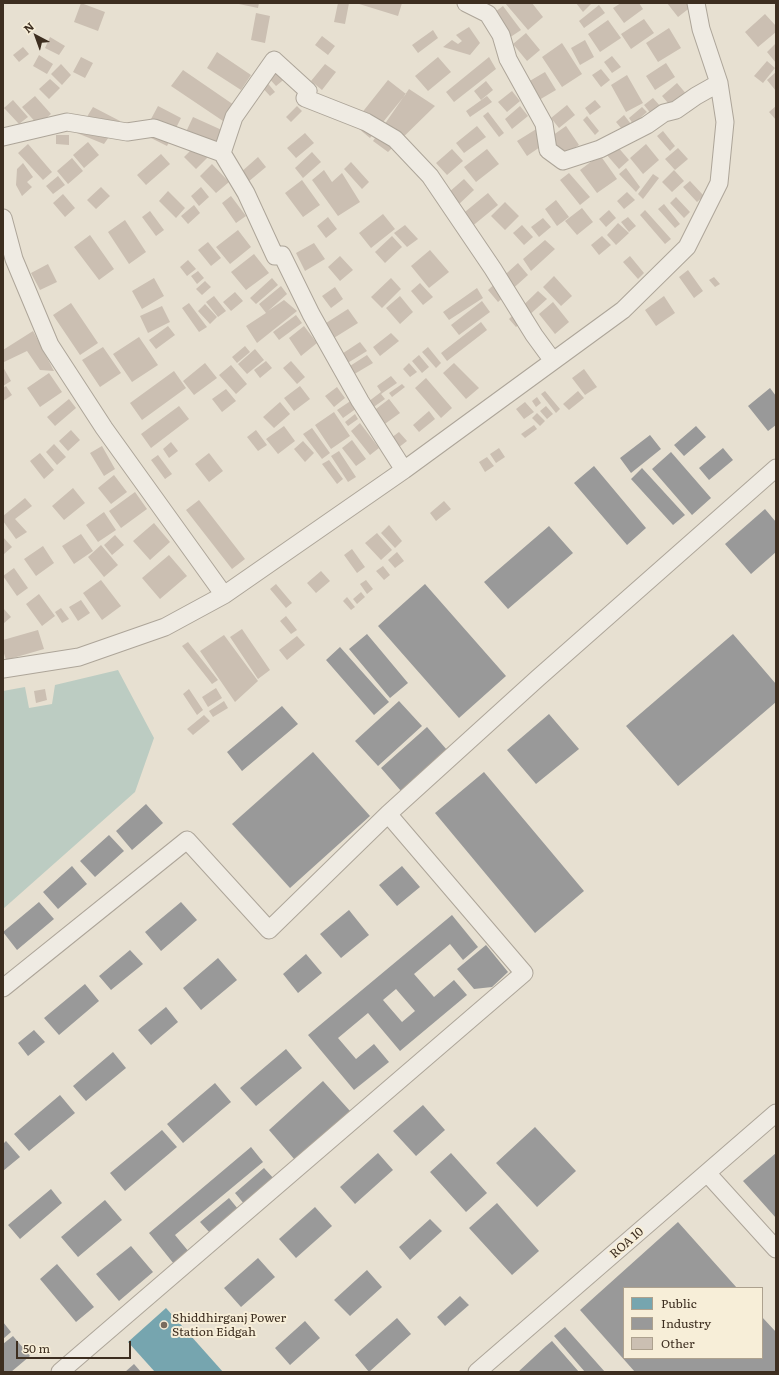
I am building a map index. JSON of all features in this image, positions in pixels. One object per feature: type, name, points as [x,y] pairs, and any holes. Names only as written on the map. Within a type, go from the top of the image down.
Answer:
[{"type":"street","points":[[466,3],[488,14],[500,35],[508,59],[544,124],[548,150],[563,161],[606,146],[647,125],[664,113],[676,110],[696,96],[719,83]]},
{"type":"street","points":[[3,669],[79,656],[165,627],[224,594],[404,470],[623,310],[687,247],[719,183],[724,122],[719,83],[701,29],[696,3]]},
{"type":"street","points":[[222,153],[234,117],[274,60],[308,91],[305,98],[366,122],[395,139],[430,176],[493,269],[534,335],[553,361]]},
{"type":"street","points":[[3,137],[68,122],[127,132],[154,128],[222,153],[246,193],[275,256],[282,255],[319,328],[360,401],[404,470]]},
{"type":"street","points":[[3,218],[14,259],[50,345],[104,428],[224,594]]},
{"type":"street","points":[[3,988],[187,840],[269,930],[388,814],[544,672],[776,468]]},
{"type":"street","points":[[60,1372],[524,973],[388,814]]},
{"type":"street","name":"ROA 10","points":[[477,1372],[776,1113]]},
{"type":"street","points":[[708,1173],[776,1249]]},
{"type":"shaded area","points":[[118,670],[154,738],[135,792],[3,909],[3,691],[25,687],[29,708],[52,704],[55,685]]},
{"type":"building: Public","name":"Shiddhirganj Power Station Eidgah","points":[[166,1308],[223,1372],[155,1372],[128,1342]]},
{"type":"building: Industry","points":[[770,388],[776,396],[776,425],[768,431],[748,406]]},
{"type":"building: Industry","points":[[696,426],[706,437],[684,456],[674,445]]},
{"type":"building: Industry","points":[[650,435],[661,449],[631,473],[620,458]]},
{"type":"building: Industry","points":[[723,448],[733,460],[709,480],[699,468]]},
{"type":"building: Industry","points":[[671,452],[711,498],[692,515],[652,469]]},
{"type":"building: Industry","points":[[594,466],[646,528],[627,545],[574,483]]},
{"type":"building: Industry","points":[[642,468],[685,515],[673,525],[631,479]]},
{"type":"building: Industry","points":[[765,509],[776,522],[776,552],[751,574],[725,544]]},
{"type":"building: Industry","points":[[549,526],[573,553],[508,609],[484,582]]},
{"type":"building: Industry","points":[[425,584],[506,676],[459,718],[378,626]]},
{"type":"building: Industry","points":[[367,634],[408,683],[390,698],[349,649]]},
{"type":"building: Industry","points":[[733,634],[776,684],[776,702],[678,786],[626,726]]},
{"type":"building: Industry","points":[[340,647],[389,702],[374,715],[326,660]]},
{"type":"building: Industry","points":[[399,701],[422,726],[378,766],[355,741]]},
{"type":"building: Industry","points":[[282,706],[298,724],[242,771],[227,752]]},
{"type":"building: Industry","points":[[549,714],[579,749],[536,784],[507,750]]},
{"type":"building: Industry","points":[[427,727],[447,750],[401,791],[381,768]]},
{"type":"building: Industry","points":[[313,752],[370,816],[290,888],[232,824]]},
{"type":"building: Industry","points":[[484,772],[584,891],[535,933],[435,813]]},
{"type":"building: Industry","points":[[146,804],[163,823],[132,850],[116,831]]},
{"type":"building: Industry","points":[[109,835],[124,851],[95,877],[80,861]]},
{"type":"building: Industry","points":[[72,866],[87,884],[58,909],[43,892]]},
{"type":"building: Industry","points":[[402,866],[420,887],[397,906],[379,885]]},
{"type":"building: Industry","points":[[39,902],[54,919],[17,950],[3,932]]},
{"type":"building: Industry","points":[[181,902],[197,920],[161,951],[145,932]]},
{"type":"building: Industry","points":[[349,910],[369,935],[341,958],[320,934]]},
{"type":"building: Industry","points":[[452,915],[478,947],[463,960],[450,944],[414,974],[434,997],[454,980],[467,995],[400,1051],[368,1013],[338,1038],[356,1059],[374,1044],[389,1062],[354,1090],[308,1035]],"holes":[[[396,989],[415,1011],[402,1022],[383,1000]]]},
{"type":"building: Industry","points":[[486,945],[508,972],[492,987],[474,989],[457,969]]},
{"type":"building: Industry","points":[[130,950],[143,964],[111,990],[99,976]]},
{"type":"building: Industry","points":[[306,954],[322,973],[298,993],[283,974]]},
{"type":"building: Industry","points":[[218,958],[237,980],[201,1010],[183,988]]},
{"type":"building: Industry","points":[[85,984],[99,1001],[59,1035],[44,1018]]},
{"type":"building: Industry","points":[[166,1007],[178,1022],[151,1045],[138,1030]]},
{"type":"building: Industry","points":[[34,1030],[45,1042],[28,1056],[18,1043]]},
{"type":"building: Industry","points":[[286,1049],[302,1068],[256,1106],[240,1088]]},
{"type":"building: Industry","points":[[113,1052],[126,1068],[86,1101],[73,1086]]},
{"type":"building: Industry","points":[[323,1081],[350,1111],[295,1160],[269,1130]]},
{"type":"building: Industry","points":[[215,1083],[231,1102],[183,1143],[167,1124]]},
{"type":"building: Industry","points":[[60,1095],[75,1113],[29,1151],[14,1134]]},
{"type":"building: Industry","points":[[423,1105],[445,1130],[416,1156],[393,1131]]},
{"type":"building: Industry","points":[[535,1127],[576,1171],[537,1207],[496,1163]]},
{"type":"building: Industry","points":[[162,1130],[177,1147],[125,1191],[110,1173]]},
{"type":"building: Industry","points":[[6,1141],[20,1157],[3,1171],[3,1144]]},
{"type":"building: Industry","points":[[251,1147],[263,1162],[175,1235],[189,1252],[174,1264],[149,1233]]},
{"type":"building: Industry","points":[[378,1153],[393,1170],[355,1204],[340,1187]]},
{"type":"building: Industry","points":[[451,1153],[487,1193],[466,1212],[430,1172]]},
{"type":"building: Industry","points":[[776,1153],[776,1218],[743,1181]]},
{"type":"building: Industry","points":[[264,1168],[275,1180],[245,1205],[235,1193]]},
{"type":"building: Industry","points":[[51,1189],[62,1203],[20,1239],[8,1225]]},
{"type":"building: Industry","points":[[229,1198],[238,1209],[210,1233],[200,1222]]},
{"type":"building: Industry","points":[[105,1200],[122,1220],[78,1257],[61,1237]]},
{"type":"building: Industry","points":[[497,1203],[539,1251],[512,1275],[469,1228]]},
{"type":"building: Industry","points":[[315,1207],[332,1226],[296,1258],[279,1239]]},
{"type":"building: Industry","points":[[430,1219],[442,1231],[410,1260],[399,1247]]},
{"type":"building: Industry","points":[[678,1222],[736,1287],[623,1287],[623,1358],[580,1310]]},
{"type":"building: Industry","points":[[131,1246],[153,1272],[119,1301],[96,1274]]},
{"type":"building: Industry","points":[[258,1258],[275,1277],[241,1307],[224,1288]]},
{"type":"building: Industry","points":[[57,1264],[94,1307],[76,1322],[40,1279]]},
{"type":"building: Industry","points":[[367,1270],[382,1287],[350,1316],[334,1300]]},
{"type":"building: Industry","points":[[460,1296],[469,1305],[445,1326],[437,1317]]},
{"type":"building: Industry","points":[[397,1318],[411,1334],[369,1372],[355,1355]]},
{"type":"building: Industry","points":[[763,1318],[776,1332],[776,1372],[635,1372],[623,1359],[763,1359]]},
{"type":"building: Industry","points":[[305,1321],[320,1338],[290,1365],[275,1348]]},
{"type":"building: Industry","points":[[3,1322],[11,1332],[3,1339]]},
{"type":"building: Industry","points":[[565,1327],[605,1372],[585,1372],[554,1336]]},
{"type":"building: Industry","points":[[13,1336],[30,1356],[11,1372],[3,1372],[3,1344]]},
{"type":"building: Industry","points":[[552,1341],[579,1372],[518,1372],[546,1346]]},
{"type":"building: Industry","points":[[134,1364],[141,1372],[125,1372]]},
{"type":"building: Other","points":[[81,3],[105,12],[98,31],[74,22]]},
{"type":"building: Other","points":[[234,3],[259,3],[258,8]]},
{"type":"building: Other","points":[[338,3],[349,3],[345,24],[334,22]]},
{"type":"building: Other","points":[[356,3],[402,3],[398,16]]},
{"type":"building: Other","points":[[505,3],[532,3],[543,17],[528,30]]},
{"type":"building: Other","points":[[576,3],[590,3],[591,4],[583,12]]},
{"type":"building: Other","points":[[621,3],[639,3],[643,9],[624,23],[613,8]]},
{"type":"building: Other","points":[[667,3],[696,3],[678,17]]},
{"type":"building: Other","points":[[599,5],[605,13],[584,28],[579,21]]},
{"type":"building: Other","points":[[503,6],[521,30],[509,38],[491,15]]},
{"type":"building: Other","points":[[256,13],[270,16],[265,43],[251,40]]},
{"type":"building: Other","points":[[765,14],[776,26],[776,32],[758,47],[745,32]]},
{"type":"building: Other","points":[[644,19],[654,33],[631,49],[621,34]]},
{"type":"building: Other","points":[[608,20],[621,38],[600,52],[588,34]]},
{"type":"building: Other","points":[[469,27],[480,43],[470,55],[443,47],[452,40],[458,44],[462,41],[456,35]]},
{"type":"building: Other","points":[[669,28],[681,48],[658,62],[646,43]]},
{"type":"building: Other","points":[[433,30],[438,38],[418,53],[412,45]]},
{"type":"building: Other","points":[[526,33],[540,50],[527,61],[513,44]]},
{"type":"building: Other","points":[[322,36],[335,46],[328,55],[315,45]]},
{"type":"building: Other","points":[[50,37],[65,46],[59,55],[45,48]]},
{"type":"building: Other","points":[[585,40],[594,57],[580,65],[571,48]]},
{"type":"building: Other","points":[[562,43],[582,74],[562,87],[542,57]]},
{"type":"building: Other","points":[[776,43],[776,63],[767,52]]},
{"type":"building: Other","points":[[23,47],[29,54],[19,62],[13,55]]},
{"type":"building: Other","points":[[217,52],[251,75],[241,90],[207,68]]},
{"type":"building: Other","points":[[39,55],[53,64],[47,74],[33,66]]},
{"type":"building: Other","points":[[612,56],[621,67],[612,73],[604,62]]},
{"type":"building: Other","points":[[81,57],[93,63],[85,78],[73,72]]},
{"type":"building: Other","points":[[438,57],[451,72],[428,91],[415,76]]},
{"type":"building: Other","points":[[489,57],[496,69],[454,102],[446,92]]},
{"type":"building: Other","points":[[767,61],[775,68],[763,83],[754,76]]},
{"type":"building: Other","points":[[666,63],[675,77],[655,90],[646,76]]},
{"type":"building: Other","points":[[61,64],[71,75],[62,85],[51,74]]},
{"type":"building: Other","points":[[276,64],[287,77],[276,86],[265,74]]},
{"type":"building: Other","points":[[325,64],[336,72],[322,90],[311,81]]},
{"type":"building: Other","points":[[601,69],[610,80],[601,87],[592,75]]},
{"type":"building: Other","points":[[183,70],[234,105],[223,121],[171,86]]},
{"type":"building: Other","points":[[545,72],[556,90],[539,100],[528,82]]},
{"type":"building: Other","points":[[776,72],[776,91],[767,80]]},
{"type":"building: Other","points":[[627,75],[643,103],[626,112],[611,85]]},
{"type":"building: Other","points":[[50,79],[60,88],[49,99],[39,89]]},
{"type":"building: Other","points":[[265,80],[275,92],[270,96],[259,84]]},
{"type":"building: Other","points":[[388,80],[406,94],[370,138],[353,124]]},
{"type":"building: Other","points":[[486,81],[493,90],[481,100],[474,91]]},
{"type":"building: Other","points":[[677,83],[688,96],[673,109],[662,96]]},
{"type":"building: Other","points":[[409,89],[435,106],[388,152],[373,141]]},
{"type":"building: Other","points":[[512,91],[520,101],[507,112],[498,102]]},
{"type":"building: Other","points":[[35,96],[51,114],[38,125],[22,107]]},
{"type":"building: Other","points":[[487,96],[492,102],[470,117],[466,111]]},
{"type":"building: Other","points":[[653,98],[661,107],[652,115],[644,105]]},
{"type":"building: Other","points":[[13,100],[28,117],[19,124],[4,108]]},
{"type":"building: Other","points":[[595,100],[601,107],[590,115],[585,108]]},
{"type":"building: Other","points":[[567,105],[575,115],[559,128],[551,118]]},
{"type":"building: Other","points":[[158,106],[181,118],[167,146],[143,134]]},
{"type":"building: Other","points":[[297,106],[302,111],[291,122],[286,117]]},
{"type":"building: Other","points":[[520,106],[528,116],[512,129],[505,119]]},
{"type":"building: Other","points":[[776,106],[776,120],[769,112]]},
{"type":"building: Other","points":[[93,107],[120,121],[104,144],[77,133]]},
{"type":"building: Other","points":[[642,107],[647,112],[633,124],[629,118]]},
{"type":"building: Other","points":[[488,112],[504,133],[499,137],[483,116]]},
{"type":"building: Other","points":[[624,115],[634,128],[626,134],[616,122]]},
{"type":"building: Other","points":[[587,116],[599,131],[595,135],[583,120]]},
{"type":"building: Other","points":[[193,117],[224,131],[215,149],[185,134]]},
{"type":"building: Other","points":[[477,126],[486,137],[464,153],[456,143]]},
{"type":"building: Other","points":[[566,126],[579,145],[561,157],[549,138]]},
{"type":"building: Other","points":[[538,128],[540,147],[527,156],[517,141]]},
{"type":"building: Other","points":[[663,131],[675,146],[670,151],[657,136]]},
{"type":"building: Other","points":[[305,133],[314,143],[296,158],[287,148]]},
{"type":"building: Other","points":[[56,135],[69,135],[69,145],[56,144]]},
{"type":"building: Other","points":[[88,142],[99,155],[84,168],[73,155]]},
{"type":"building: Other","points":[[28,144],[52,172],[43,180],[18,153]]},
{"type":"building: Other","points":[[646,144],[659,160],[643,174],[630,158]]},
{"type":"building: Other","points":[[196,145],[208,157],[196,169],[184,157]]},
{"type":"building: Other","points":[[617,146],[629,160],[619,169],[606,154]]},
{"type":"building: Other","points":[[678,148],[688,159],[675,170],[665,159]]},
{"type":"building: Other","points":[[452,149],[463,161],[447,175],[436,163]]},
{"type":"building: Other","points":[[487,149],[499,164],[476,182],[464,167]]},
{"type":"building: Other","points":[[312,152],[321,162],[303,178],[295,168]]},
{"type":"building: Other","points":[[161,154],[170,164],[146,185],[137,175]]},
{"type":"building: Other","points":[[600,155],[617,179],[597,193],[580,170]]},
{"type":"building: Other","points":[[258,157],[266,167],[248,182],[240,173]]},
{"type":"building: Other","points":[[72,158],[83,171],[68,184],[57,171]]},
{"type":"building: Other","points":[[351,162],[369,182],[362,189],[344,169]]},
{"type":"building: Other","points":[[23,163],[33,177],[27,182],[32,187],[22,196],[16,185],[17,169]]},
{"type":"building: Other","points":[[212,164],[229,182],[216,193],[200,176]]},
{"type":"building: Other","points":[[626,168],[640,187],[636,192],[619,174]]},
{"type":"building: Other","points":[[324,170],[332,182],[342,173],[360,202],[338,216],[312,180]]},
{"type":"building: Other","points":[[674,170],[684,181],[672,192],[662,182]]},
{"type":"building: Other","points":[[569,173],[590,197],[580,205],[560,180]]},
{"type":"building: Other","points":[[653,174],[659,178],[643,199],[638,194]]},
{"type":"building: Other","points":[[58,176],[65,185],[53,194],[46,186]]},
{"type":"building: Other","points":[[464,179],[474,190],[458,205],[448,193]]},
{"type":"building: Other","points":[[302,180],[320,205],[303,217],[285,193]]},
{"type":"building: Other","points":[[690,181],[704,196],[697,202],[683,187]]},
{"type":"building: Other","points":[[101,187],[110,196],[96,209],[87,200]]},
{"type":"building: Other","points":[[201,187],[209,197],[199,206],[191,196]]},
{"type":"building: Other","points":[[168,191],[185,208],[176,218],[159,201]]},
{"type":"building: Other","points":[[627,192],[635,200],[624,209],[617,201]]},
{"type":"building: Other","points":[[488,193],[498,205],[470,228],[460,216]]},
{"type":"building: Other","points":[[63,194],[75,208],[65,217],[53,203]]},
{"type":"building: Other","points":[[231,196],[246,216],[236,223],[222,203]]},
{"type":"building: Other","points":[[676,197],[690,212],[684,218],[670,203]]},
{"type":"building: Other","points":[[556,200],[569,217],[557,226],[545,209]]},
{"type":"building: Other","points":[[505,202],[519,216],[505,230],[491,216]]},
{"type":"building: Other","points":[[664,204],[680,224],[675,228],[658,209]]},
{"type":"building: Other","points":[[194,205],[200,213],[188,224],[181,216]]},
{"type":"building: Other","points":[[582,208],[593,222],[577,235],[565,221]]},
{"type":"building: Other","points":[[609,210],[616,218],[606,227],[599,219]]},
{"type":"building: Other","points":[[645,210],[671,239],[665,244],[640,215]]},
{"type":"building: Other","points":[[150,211],[164,230],[156,236],[142,217]]},
{"type":"building: Other","points":[[383,214],[395,229],[371,248],[359,233]]},
{"type":"building: Other","points":[[328,217],[337,229],[326,238],[317,226]]},
{"type":"building: Other","points":[[628,217],[636,226],[629,232],[621,222]]},
{"type":"building: Other","points":[[543,218],[551,227],[539,237],[531,227]]},
{"type":"building: Other","points":[[125,220],[146,252],[129,264],[108,232]]},
{"type":"building: Other","points":[[618,223],[629,233],[616,245],[607,235]]},
{"type":"building: Other","points":[[405,225],[418,239],[407,247],[394,233]]},
{"type":"building: Other","points":[[522,225],[533,237],[524,245],[513,233]]},
{"type":"building: Other","points":[[238,230],[251,247],[230,264],[216,247]]},
{"type":"building: Other","points":[[90,235],[114,269],[99,280],[74,247]]},
{"type":"building: Other","points":[[392,236],[402,247],[385,263],[375,252]]},
{"type":"building: Other","points":[[602,236],[611,245],[599,255],[591,245]]},
{"type":"building: Other","points":[[545,240],[555,249],[531,271],[523,259]]},
{"type":"building: Other","points":[[208,242],[221,258],[211,266],[198,250]]},
{"type":"building: Other","points":[[314,243],[325,259],[305,271],[296,253]]},
{"type":"building: Other","points":[[430,250],[449,272],[429,288],[411,266]]},
{"type":"building: Other","points":[[254,254],[269,273],[246,290],[231,272]]},
{"type":"building: Other","points":[[340,256],[353,270],[340,281],[328,267]]},
{"type":"building: Other","points":[[630,256],[644,273],[638,279],[623,262]]},
{"type":"building: Other","points":[[188,260],[196,269],[187,276],[180,267]]},
{"type":"building: Other","points":[[518,263],[528,275],[498,302],[488,290]]},
{"type":"building: Other","points":[[48,264],[57,282],[40,290],[31,273]]},
{"type":"building: Other","points":[[688,270],[703,291],[694,298],[679,277]]},
{"type":"building: Other","points":[[198,271],[204,278],[197,284],[191,276]]},
{"type":"building: Other","points":[[554,276],[572,296],[561,306],[543,287]]},
{"type":"building: Other","points":[[714,277],[720,284],[715,287],[709,280]]},
{"type":"building: Other","points":[[154,278],[164,296],[142,309],[132,291]]},
{"type":"building: Other","points":[[272,278],[278,285],[256,304],[250,298]]},
{"type":"building: Other","points":[[391,278],[401,289],[382,308],[371,297]]},
{"type":"building: Other","points":[[205,281],[211,287],[202,295],[196,289]]},
{"type":"building: Other","points":[[420,283],[433,297],[423,305],[411,291]]},
{"type":"building: Other","points":[[281,286],[287,294],[268,311],[284,300],[297,311],[257,343],[246,326],[266,313],[259,304]]},
{"type":"building: Other","points":[[335,287],[343,299],[331,308],[322,296]]},
{"type":"building: Other","points":[[477,288],[483,298],[449,320],[443,312]]},
{"type":"building: Other","points":[[538,291],[547,299],[516,327],[509,319]]},
{"type":"building: Other","points":[[235,292],[243,301],[231,311],[223,302]]},
{"type":"building: Other","points":[[214,296],[226,311],[218,317],[206,302]]},
{"type":"building: Other","points":[[400,296],[413,312],[400,324],[386,308]]},
{"type":"building: Other","points":[[664,296],[675,313],[656,326],[645,310]]},
{"type":"building: Other","points":[[482,301],[490,312],[459,335],[451,325]]},
{"type":"building: Other","points":[[553,302],[569,322],[555,334],[539,314]]},
{"type":"building: Other","points":[[71,303],[98,343],[80,355],[53,315]]},
{"type":"building: Other","points":[[189,303],[207,327],[199,332],[182,308]]},
{"type":"building: Other","points":[[205,304],[217,317],[210,324],[198,311]]},
{"type":"building: Other","points":[[162,306],[170,322],[148,333],[140,316]]},
{"type":"building: Other","points":[[348,309],[358,323],[321,346],[312,332]]},
{"type":"building: Other","points":[[296,315],[302,323],[279,340],[273,332]]},
{"type":"building: Other","points":[[481,322],[487,330],[447,361],[441,353]]},
{"type":"building: Other","points":[[168,326],[175,335],[156,349],[149,340]]},
{"type":"building: Other","points":[[304,326],[317,343],[301,356],[289,338]]},
{"type":"building: Other","points":[[33,331],[54,371],[40,370],[27,351],[4,362],[3,361],[3,350]]},
{"type":"building: Other","points":[[391,333],[399,341],[380,356],[373,347]]},
{"type":"building: Other","points":[[139,337],[158,365],[132,382],[113,354]]},
{"type":"building: Other","points":[[360,342],[367,351],[333,372],[328,363]]},
{"type":"building: Other","points":[[245,346],[250,352],[237,363],[232,357]]},
{"type":"building: Other","points":[[103,347],[121,373],[100,387],[82,360]]},
{"type":"building: Other","points":[[428,347],[441,363],[436,368],[422,352]]},
{"type":"building: Other","points":[[255,349],[264,360],[247,374],[238,364]]},
{"type":"building: Other","points":[[367,355],[373,363],[341,382],[336,375]]},
{"type":"building: Other","points":[[419,355],[429,367],[422,373],[412,361]]},
{"type":"building: Other","points":[[266,361],[272,368],[260,378],[254,370]]},
{"type":"building: Other","points":[[291,361],[305,377],[297,384],[283,368]]},
{"type":"building: Other","points":[[205,363],[217,378],[194,395],[183,381]]},
{"type":"building: Other","points":[[409,363],[417,372],[410,377],[403,369]]},
{"type":"building: Other","points":[[454,363],[479,388],[466,399],[443,373]]},
{"type":"building: Other","points":[[231,365],[247,384],[236,394],[219,375]]},
{"type":"building: Other","points":[[3,367],[11,381],[3,386]]},
{"type":"building: Other","points":[[584,369],[597,387],[585,395],[572,378]]},
{"type":"building: Other","points":[[174,371],[186,388],[142,420],[130,403]]},
{"type":"building: Other","points":[[49,373],[62,392],[40,407],[27,388]]},
{"type":"building: Other","points":[[391,376],[397,383],[381,394],[385,399],[368,411],[364,405],[381,392],[377,386]]},
{"type":"building: Other","points":[[426,378],[452,408],[441,418],[415,388]]},
{"type":"building: Other","points":[[402,384],[405,387],[392,397],[389,393]]},
{"type":"building: Other","points":[[6,386],[12,395],[3,401],[3,388]]},
{"type":"building: Other","points":[[300,386],[310,399],[294,411],[284,398]]},
{"type":"building: Other","points":[[337,387],[345,398],[334,407],[325,396]]},
{"type":"building: Other","points":[[226,389],[236,401],[222,412],[212,399]]},
{"type":"building: Other","points":[[545,391],[560,409],[556,413],[541,394]]},
{"type":"building: Other","points":[[578,391],[584,398],[569,410],[563,404]]},
{"type":"building: Other","points":[[537,397],[541,403],[536,407],[532,401]]},
{"type":"building: Other","points":[[69,399],[76,408],[55,426],[47,417]]},
{"type":"building: Other","points":[[389,399],[400,413],[382,426],[372,412]]},
{"type":"building: Other","points":[[352,400],[357,408],[343,418],[337,410]]},
{"type":"building: Other","points":[[280,402],[290,414],[274,428],[263,417]]},
{"type":"building: Other","points":[[525,402],[534,412],[524,419],[516,409]]},
{"type":"building: Other","points":[[179,406],[189,419],[151,448],[141,434]]},
{"type":"building: Other","points":[[546,406],[553,414],[547,419],[540,411]]},
{"type":"building: Other","points":[[429,411],[435,419],[419,432],[413,425]]},
{"type":"building: Other","points":[[334,412],[350,436],[331,449],[315,425]]},
{"type":"building: Other","points":[[537,413],[545,421],[540,426],[532,418]]},
{"type":"building: Other","points":[[355,414],[358,419],[348,426],[345,422]]},
{"type":"building: Other","points":[[360,423],[379,448],[370,455],[351,431]]},
{"type":"building: Other","points":[[534,425],[537,429],[525,438],[521,434]]},
{"type":"building: Other","points":[[284,426],[295,441],[278,454],[266,439]]},
{"type":"building: Other","points":[[312,428],[330,453],[322,459],[303,434]]},
{"type":"building: Other","points":[[71,430],[80,440],[68,451],[59,441]]},
{"type":"building: Other","points":[[256,430],[267,445],[258,451],[247,437]]},
{"type":"building: Other","points":[[399,432],[407,441],[394,451],[387,441]]},
{"type":"building: Other","points":[[352,440],[366,459],[356,466],[342,448]]},
{"type":"building: Other","points":[[303,441],[314,453],[305,462],[294,449]]},
{"type":"building: Other","points":[[171,442],[178,451],[169,458],[163,449]]},
{"type":"building: Other","points":[[54,444],[66,457],[57,465],[46,452]]},
{"type":"building: Other","points":[[102,446],[115,469],[104,476],[90,453]]},
{"type":"building: Other","points":[[499,448],[505,457],[496,463],[490,454]]},
{"type":"building: Other","points":[[339,451],[356,477],[348,482],[331,456]]},
{"type":"building: Other","points":[[40,453],[54,470],[44,479],[30,461]]},
{"type":"building: Other","points":[[209,453],[223,471],[209,482],[195,464]]},
{"type":"building: Other","points":[[158,455],[172,474],[165,479],[151,460]]},
{"type":"building: Other","points":[[487,457],[494,466],[485,472],[479,462]]},
{"type":"building: Other","points":[[329,460],[343,479],[337,484],[322,464]]},
{"type":"building: Other","points":[[114,475],[127,492],[111,504],[98,488]]},
{"type":"building: Other","points":[[73,488],[85,503],[64,520],[52,506]]},
{"type":"building: Other","points":[[135,492],[147,509],[121,528],[109,511]]},
{"type":"building: Other","points":[[25,498],[32,506],[15,519],[27,532],[16,539],[3,521],[3,516]]},
{"type":"building: Other","points":[[199,500],[245,559],[232,569],[186,510]]},
{"type":"building: Other","points":[[444,501],[451,509],[436,521],[430,513]]},
{"type":"building: Other","points":[[104,512],[116,530],[98,542],[86,525]]},
{"type":"building: Other","points":[[154,523],[170,542],[150,560],[133,541]]},
{"type":"building: Other","points":[[389,525],[402,541],[395,548],[381,533]]},
{"type":"building: Other","points":[[377,533],[392,550],[381,560],[365,543]]},
{"type":"building: Other","points":[[81,534],[93,551],[74,564],[62,546]]},
{"type":"building: Other","points":[[115,535],[124,545],[112,555],[104,545]]},
{"type":"building: Other","points":[[3,537],[12,547],[4,554],[3,552]]},
{"type":"building: Other","points":[[101,545],[118,565],[104,577],[88,557]]},
{"type":"building: Other","points":[[43,546],[54,563],[36,576],[24,559]]},
{"type":"building: Other","points":[[352,549],[365,567],[357,573],[344,555]]},
{"type":"building: Other","points":[[397,552],[404,561],[395,568],[388,560]]},
{"type":"building: Other","points":[[169,555],[187,576],[160,599],[142,578]]},
{"type":"building: Other","points":[[383,566],[390,575],[384,580],[376,571]]},
{"type":"building: Other","points":[[14,568],[28,588],[17,596],[3,576]]},
{"type":"building: Other","points":[[321,571],[330,581],[316,593],[307,583]]},
{"type":"building: Other","points":[[101,580],[121,606],[102,620],[83,593]]},
{"type":"building: Other","points":[[366,580],[373,589],[367,594],[360,584]]},
{"type":"building: Other","points":[[276,584],[292,603],[286,608],[270,589]]},
{"type":"building: Other","points":[[361,592],[365,597],[357,604],[353,599]]},
{"type":"building: Other","points":[[39,594],[55,616],[42,626],[26,604]]},
{"type":"building: Other","points":[[347,597],[355,607],[351,610],[343,601]]},
{"type":"building: Other","points":[[81,600],[90,613],[78,621],[69,607]]},
{"type":"building: Other","points":[[3,608],[11,617],[3,624]]},
{"type":"building: Other","points":[[61,608],[69,619],[62,623],[55,612]]},
{"type":"building: Other","points":[[286,616],[297,630],[291,634],[280,621]]},
{"type":"building: Other","points":[[242,629],[270,670],[258,679],[230,637]]},
{"type":"building: Other","points":[[38,630],[44,649],[6,660],[3,650],[3,640]]},
{"type":"building: Other","points":[[224,635],[258,681],[235,702],[200,651]]},
{"type":"building: Other","points":[[297,636],[305,645],[287,660],[279,650]]},
{"type":"building: Other","points":[[188,642],[218,680],[212,684],[182,646]]},
{"type":"building: Other","points":[[216,688],[222,698],[208,707],[202,697]]},
{"type":"building: Other","points":[[45,689],[47,700],[36,703],[34,691]]},
{"type":"building: Other","points":[[189,689],[203,710],[197,715],[183,694]]},
{"type":"building: Other","points":[[224,701],[228,708],[213,717],[209,711]]},
{"type":"building: Other","points":[[204,715],[210,721],[193,735],[187,729]]},
{"type":"place","name":"Shiddhirganj Power Station Eidgah","points":[[164,1325]]}]
